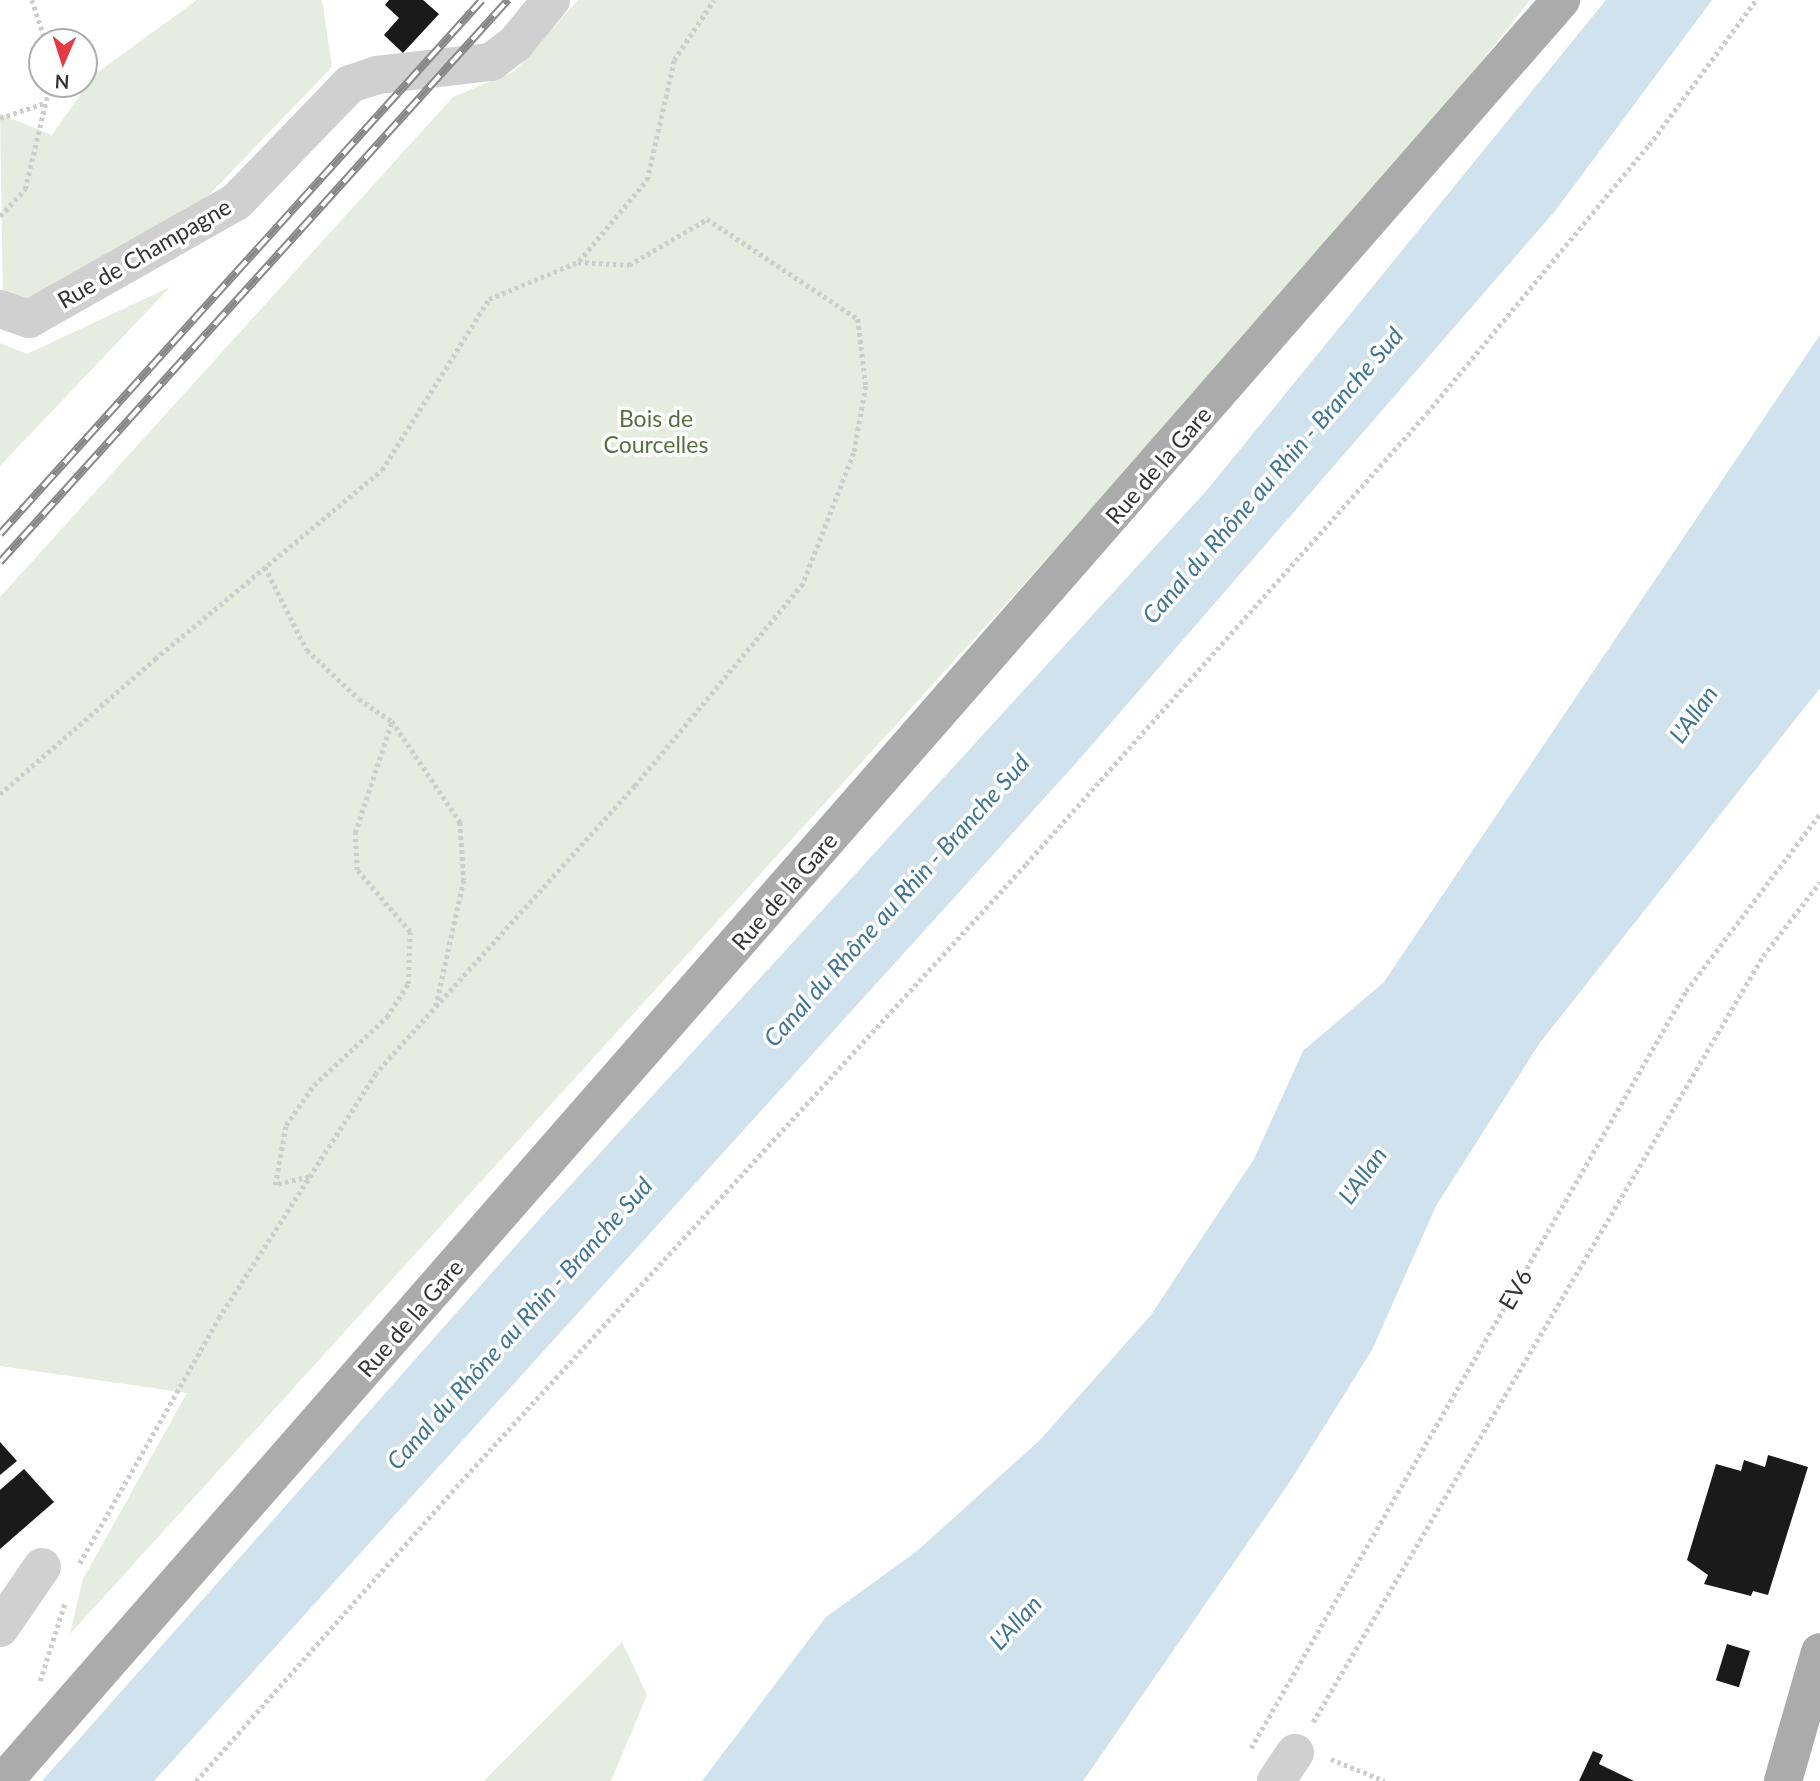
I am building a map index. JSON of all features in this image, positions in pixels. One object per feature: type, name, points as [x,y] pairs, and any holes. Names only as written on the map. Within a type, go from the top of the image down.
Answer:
[{"type":"main road","name":"Rue de la Gare","points":[[4,1781],[1562,0]]},
{"type":"main road","points":[[1783,1781],[1820,1652]]},
{"type":"street","name":"Rue de Champagne","points":[[0,309],[29,319],[236,202],[350,84],[377,75],[491,62],[515,44],[551,0]]},
{"type":"street","points":[[0,1628],[57,1572]]},
{"type":"path","points":[[32,0],[41,28]]},
{"type":"path","points":[[578,262],[647,180],[674,60],[714,0]]},
{"type":"path","points":[[196,1781],[456,1487],[1026,864],[1418,424],[1649,145],[1756,0]]},
{"type":"path","points":[[0,216],[25,190],[47,98]]},
{"type":"path","points":[[0,118],[46,103]]},
{"type":"path","points":[[0,794],[382,470],[489,299],[578,262],[629,264],[707,219],[859,319],[866,386],[854,453],[803,584],[635,786],[376,1074],[57,1572]]},
{"type":"path","points":[[265,567],[307,650],[359,699],[392,721],[460,821],[464,880],[436,1007]]},
{"type":"path","points":[[310,1176],[275,1185],[286,1125],[314,1085],[387,1017],[408,984],[410,932],[357,870],[355,833],[392,721]]},
{"type":"path","name":"EV6","points":[[1272,1765],[1259,1728],[1686,991],[1820,814]]},
{"type":"path","points":[[1272,1765],[1763,956],[1820,881]]},
{"type":"path","points":[[36,1695],[66,1597]]},
{"type":"path","points":[[1272,1765],[1333,1759],[1385,1781]]},
{"type":"green space","points":[[197,0],[322,0],[332,67],[207,197],[34,298],[3,301],[0,114],[52,135],[78,98],[98,98],[98,72]]},
{"type":"green space","name":"Bois de Courcelles","points":[[578,0],[1530,0],[1390,177],[70,1634],[83,1579],[187,1393],[0,1366],[0,597],[453,97],[515,71]]},
{"type":"green space","points":[[170,287],[0,466],[0,343],[27,354]]},
{"type":"green space","points":[[622,1642],[647,1695],[611,1781],[484,1781]]},
{"type":"water","name":"Canal du Rhône au Rhin - Branche Sud","points":[[1606,0],[1712,0],[1555,211],[1077,762],[154,1781],[42,1781],[535,1224],[1207,490]]},
{"type":"water","name":"L'Allan","points":[[1820,335],[1820,688],[1539,1044],[1436,1206],[1372,1350],[1291,1480],[1083,1781],[702,1781],[826,1617],[917,1551],[1040,1440],[1151,1315],[1254,1159],[1303,1051],[1384,982]]},
{"type":"building","points":[[389,0],[423,0],[439,14],[403,53],[384,35],[399,18],[385,5]]},
{"type":"building","points":[[0,1442],[17,1461],[0,1475]]},
{"type":"building","points":[[1768,1455],[1808,1467],[1768,1595],[1753,1591],[1751,1596],[1704,1584],[1708,1575],[1687,1560],[1716,1464],[1741,1471],[1744,1460],[1765,1467]]},
{"type":"building","points":[[24,1469],[54,1502],[0,1549],[0,1490]]},
{"type":"building","points":[[1727,1644],[1750,1651],[1739,1687],[1716,1680]]},
{"type":"building","points":[[1593,1751],[1603,1755],[1599,1764],[1634,1781],[1579,1781]]},
{"type":"railway","points":[[0,534],[482,0]]},
{"type":"railway","points":[[0,562],[508,0]]}]
